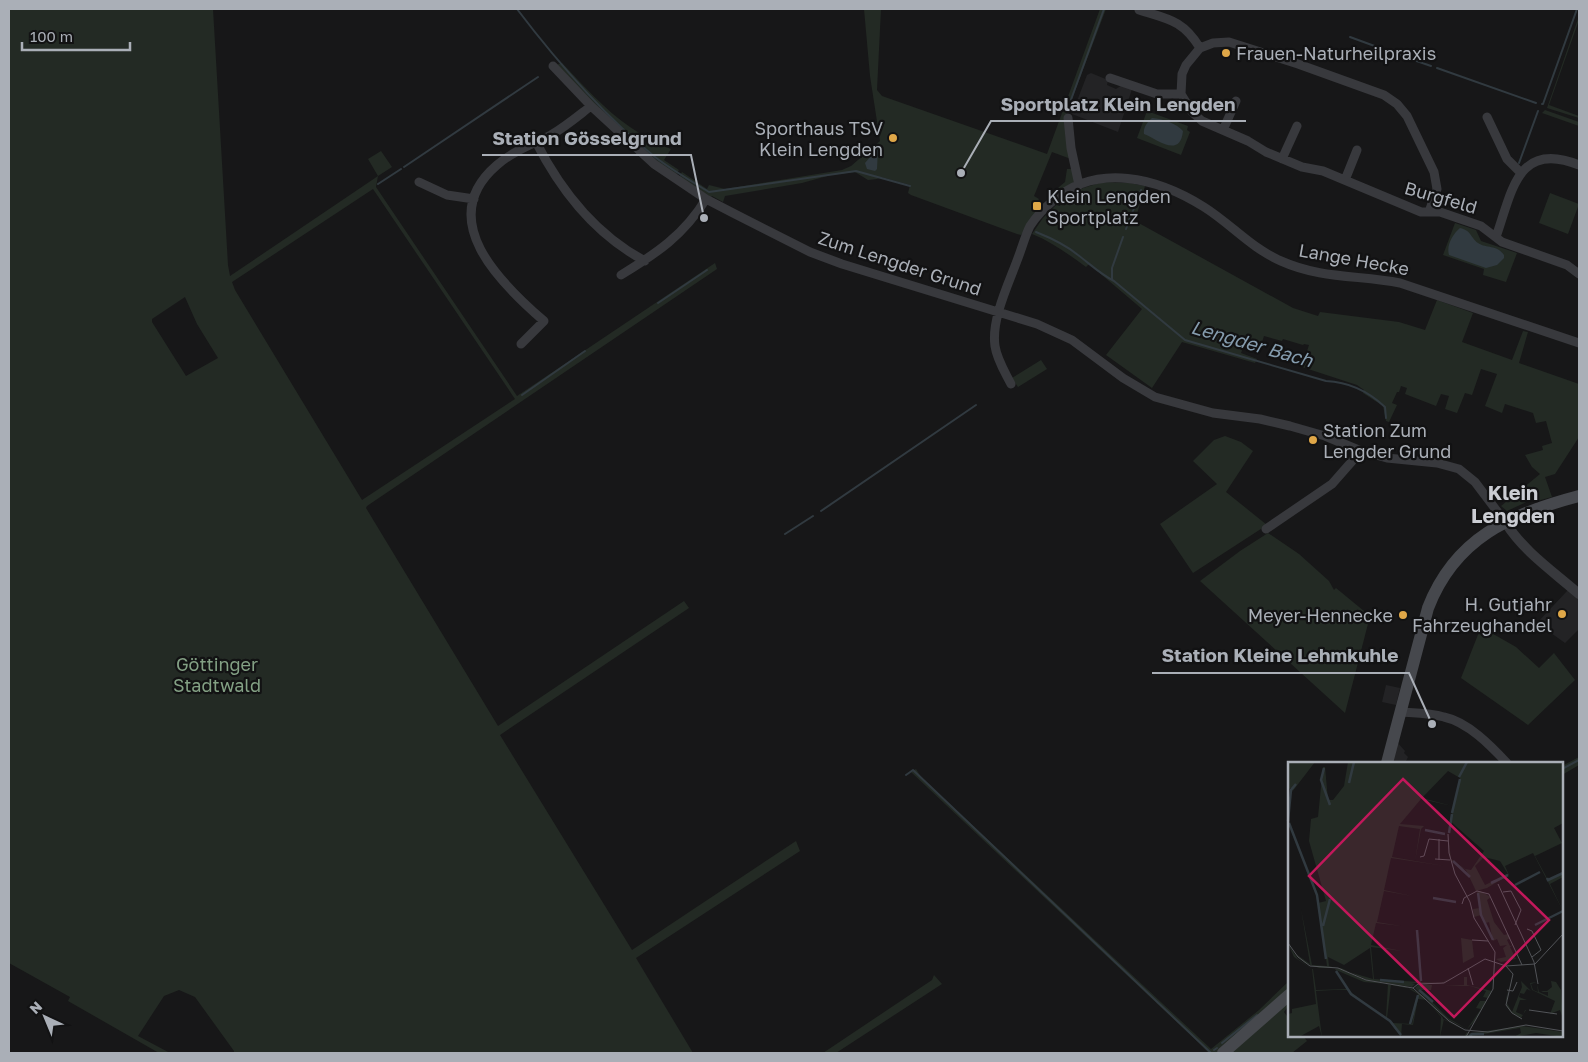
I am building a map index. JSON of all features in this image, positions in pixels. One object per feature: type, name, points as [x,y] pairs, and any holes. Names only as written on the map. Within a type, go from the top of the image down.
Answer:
[{"type":"main road","points":[[1387,762],[1426,615],[1440,582],[1454,561],[1471,544],[1506,523],[1528,512],[1579,496]]},
{"type":"main road","points":[[1223,1053],[1288,996]]},
{"type":"street","points":[[1139,10],[1183,26],[1193,36],[1200,48]]},
{"type":"street","points":[[1110,78],[1157,94],[1181,94],[1182,74],[1186,65],[1200,48],[1213,43],[1229,42],[1319,71],[1384,95],[1402,109],[1428,157],[1437,182],[1437,189],[1429,212]]},
{"type":"street","name":"Zum Lengder Grund","points":[[554,66],[591,106],[654,164],[706,199],[777,236],[827,259],[864,272],[1037,324],[1072,340],[1123,378],[1155,397],[1213,413],[1267,420],[1290,426],[1387,458],[1437,463],[1460,469],[1474,482],[1506,523]]},
{"type":"street","name":"Burgfeld","points":[[1181,94],[1187,106],[1202,121],[1248,140],[1266,152],[1302,168],[1323,171],[1421,212],[1440,212],[1481,226],[1502,242],[1567,265],[1579,274]]},
{"type":"street","points":[[1224,130],[1236,101]]},
{"type":"street","points":[[522,344],[544,321],[511,291],[486,259],[476,242],[472,225],[474,199],[480,185],[498,164],[516,152],[565,126],[591,106]]},
{"type":"street","points":[[1487,117],[1507,159],[1520,172]]},
{"type":"street","points":[[1068,118],[1070,148],[1079,185]]},
{"type":"street","points":[[1282,159],[1296,126]]},
{"type":"street","points":[[536,142],[558,182],[581,210],[612,240],[645,260]]},
{"type":"street","points":[[1345,180],[1357,150]]},
{"type":"street","points":[[1496,237],[1520,172],[1533,163],[1548,158],[1557,158],[1579,165]]},
{"type":"street","name":"Lange Hecke","points":[[999,312],[1030,226],[1039,214],[1057,197],[1079,185],[1097,179],[1115,177],[1147,181],[1196,202],[1212,212],[1255,247],[1292,266],[1329,275],[1370,278],[1400,283],[1579,343]]},
{"type":"street","points":[[419,182],[447,195],[474,199]]},
{"type":"street","points":[[621,275],[645,260],[680,233],[698,213],[706,199]]},
{"type":"street","name":"Zum Lengder Grund","points":[[999,312],[994,334],[995,346],[1000,362],[1011,384]]},
{"type":"street","points":[[1266,529],[1332,484],[1361,451]]},
{"type":"street","points":[[1506,523],[1531,553],[1579,594]]},
{"type":"street","points":[[1400,712],[1442,716],[1453,720],[1475,734],[1506,762]]},
{"type":"shaded area","points":[[1091,73],[1108,80],[1107,85],[1116,89],[1122,85],[1132,89],[1118,132],[1072,114],[1087,75]]},
{"type":"shaded area","points":[[1152,118],[1169,122],[1183,131],[1181,139],[1177,144],[1173,146],[1167,145],[1144,134],[1148,121]]},
{"type":"shaded area","points":[[878,148],[877,169],[875,171],[867,169],[865,163]]},
{"type":"shaded area","points":[[1460,228],[1469,232],[1481,245],[1498,249],[1504,255],[1504,258],[1497,265],[1486,268],[1449,255],[1448,247],[1455,233]]},
{"type":"shaded area","name":"H. Gutjahr Fahrzeughandel","points":[[1568,590],[1579,600],[1579,629],[1565,643],[1537,623]]},
{"type":"shaded area","points":[[1386,685],[1400,688],[1396,705],[1382,702]]},
{"type":"shaded area","points":[[1397,742],[1408,757],[1406,762],[1391,762]]},
{"type":"green space","name":"Göttinger Stadtwald","points":[[9,9],[213,9],[230,276],[378,176],[376,187],[517,396],[715,263],[717,269],[366,508],[498,726],[684,601],[689,608],[500,735],[632,950],[796,841],[800,851],[636,958],[693,1053],[234,1053],[195,997],[179,990],[164,996],[138,1036],[170,1053],[159,1053],[68,1001],[70,997],[9,963]],"holes":[[[373,189],[515,399],[362,500],[235,290],[232,282]],[[185,297],[197,324],[218,358],[186,376],[152,322],[152,319]]]},
{"type":"green space","points":[[864,9],[881,9],[877,90],[882,96],[1047,154],[1100,9],[1106,9],[1064,120],[1071,159],[1052,152],[1034,196],[1039,199],[1034,206],[1037,208],[1037,213],[1021,235],[911,195],[908,193],[910,185],[881,177],[868,180],[855,172],[725,196],[723,202],[711,197],[679,177],[682,172],[707,189],[709,185],[725,189],[842,170],[851,166],[880,141],[870,76]]},
{"type":"green space","points":[[1579,16],[1549,105],[1579,116],[1579,118],[1547,108]]},
{"type":"green space","points":[[562,63],[612,113],[635,130],[671,149],[664,160],[679,170],[676,175],[643,150],[598,109],[556,65]]},
{"type":"green space","points":[[1545,110],[1579,122],[1579,126],[1542,113]]},
{"type":"green space","points":[[1147,111],[1188,126],[1187,130],[1190,132],[1181,155],[1137,138]]},
{"type":"green space","points":[[381,151],[392,167],[378,176],[368,159]]},
{"type":"green space","points":[[1067,169],[1072,169],[1075,179],[1073,184],[1053,197],[1052,193],[1065,182]]},
{"type":"green space","points":[[1103,182],[1130,183],[1145,186],[1135,221],[1293,308],[1318,316],[1320,312],[1399,322],[1425,330],[1437,300],[1473,313],[1462,342],[1512,360],[1523,331],[1528,332],[1519,363],[1579,384],[1579,437],[1555,474],[1545,477],[1552,497],[1537,501],[1535,498],[1507,511],[1501,506],[1540,474],[1532,467],[1525,455],[1543,450],[1542,446],[1552,443],[1546,421],[1536,423],[1533,413],[1505,404],[1502,413],[1485,406],[1497,374],[1481,369],[1472,395],[1465,393],[1457,413],[1445,409],[1449,396],[1441,394],[1436,406],[1405,394],[1407,388],[1401,386],[1392,403],[1397,405],[1389,422],[1386,421],[1383,406],[1363,393],[1364,390],[1357,385],[1302,367],[1309,345],[1264,336],[1261,345],[1246,341],[1241,353],[1257,359],[1255,363],[1182,342],[1152,388],[1106,355],[1142,309],[1089,264],[1086,267],[1053,245],[1032,234],[1043,218],[1057,204],[1059,206],[1067,202],[1064,198],[1083,188]]},
{"type":"green space","points":[[1550,193],[1579,204],[1568,234],[1539,223]]},
{"type":"green space","points":[[1455,223],[1476,230],[1481,241],[1517,253],[1506,282],[1483,275],[1484,269],[1443,255]]},
{"type":"green space","points":[[1041,360],[1047,369],[1018,387],[1012,378]]},
{"type":"green space","points":[[1225,436],[1241,442],[1253,451],[1226,492],[1267,525],[1193,573],[1160,524],[1217,484],[1193,461],[1214,440]]},
{"type":"green space","points":[[1268,533],[1299,554],[1329,581],[1334,590],[1336,588],[1370,616],[1345,713],[1200,581]]},
{"type":"green space","points":[[1481,627],[1516,647],[1539,668],[1554,653],[1575,680],[1528,725],[1461,678]]},
{"type":"green space","points":[[1579,757],[1579,765],[1563,774],[1563,765]]},
{"type":"green space","points":[[916,769],[921,777],[1211,1049],[1259,1010],[1288,982],[1288,991],[1216,1053],[1207,1053],[1199,1043],[911,772]]},
{"type":"green space","points":[[934,975],[942,984],[836,1053],[823,1053],[932,980]]},
{"type":"green space","points":[[1286,1002],[1288,1006],[1284,1012],[1288,1018],[1288,1037],[1304,1037],[1307,1041],[1292,1053],[1228,1053]]},
{"type":"waterway","name":"Lengder Bach","points":[[517,9],[548,49],[599,106],[655,157],[709,192],[856,171],[910,186]]},
{"type":"waterway","points":[[1068,108],[1104,9]]},
{"type":"waterway","points":[[1542,104],[1577,9]]},
{"type":"waterway","points":[[1350,37],[1380,48]]},
{"type":"waterway","points":[[1385,50],[1431,66]]},
{"type":"waterway","points":[[1437,68],[1536,103]]},
{"type":"waterway","points":[[404,167],[538,77]]},
{"type":"waterway","points":[[1519,163],[1538,111]]},
{"type":"waterway","points":[[378,184],[401,169]]},
{"type":"waterway","points":[[1126,229],[1141,190]]},
{"type":"waterway","name":"Lengder Bach","points":[[1036,232],[1073,251],[1114,281],[1185,340],[1326,381],[1343,383],[1358,388],[1372,396],[1385,407],[1386,418]]},
{"type":"waterway","points":[[1112,280],[1112,268],[1123,237]]},
{"type":"waterway","points":[[658,303],[707,270]]},
{"type":"waterway","points":[[522,395],[585,351]]},
{"type":"waterway","points":[[821,511],[976,405]]},
{"type":"waterway","points":[[785,534],[813,516]]},
{"type":"waterway","points":[[1563,768],[1579,760]]},
{"type":"waterway","points":[[906,775],[913,770],[1210,1052]]},
{"type":"waterway","points":[[1222,1043],[1257,1015]]},
{"type":"place","name":"Frauen-Naturheilpraxis","points":[[1226,53]]},
{"type":"place","name":"Sporthaus TSV Klein Lengden","points":[[893,138]]},
{"type":"place","name":"Sportplatz Klein Lengden","points":[[961,173]]},
{"type":"place","name":"Klein Lengden Sportplatz","points":[[1037,206]]},
{"type":"place","name":"Station Gösselgrund","points":[[704,218]]},
{"type":"place","name":"Station Zum Lengder Grund","points":[[1313,440]]},
{"type":"place","name":"H. Gutjahr Fahrzeughandel","points":[[1562,614]]},
{"type":"place","name":"Meyer-Hennecke","points":[[1403,615]]},
{"type":"place","name":"Station Kleine Lehmkuhle","points":[[1432,724]]},
{"type":"district","name":"Klein Lengden","points":[[1513,504]]}]
